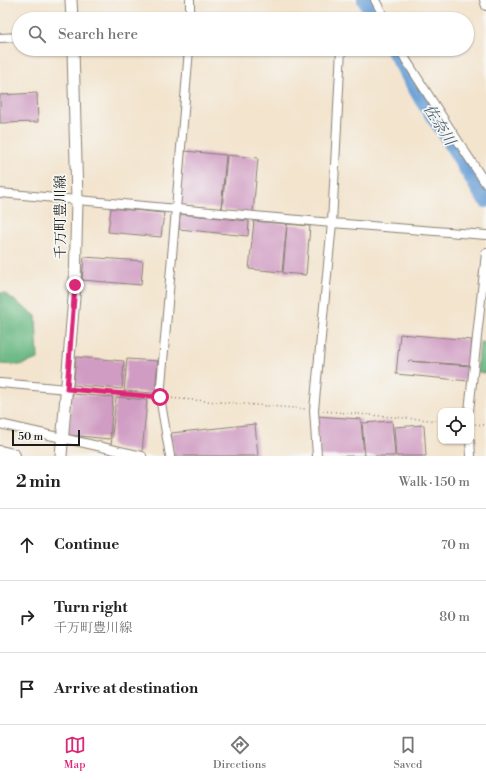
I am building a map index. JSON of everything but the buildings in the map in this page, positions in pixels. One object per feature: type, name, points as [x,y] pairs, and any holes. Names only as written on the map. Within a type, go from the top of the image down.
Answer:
[{"type":"highway","points":[[0,453],[13,456]]},
{"type":"main road","points":[[71,0],[72,12]]},
{"type":"main road","name":"千万町豊川線","points":[[61,456],[75,285],[77,200],[73,56]]},
{"type":"street","points":[[190,0],[190,12]]},
{"type":"street","points":[[375,0],[381,12]]},
{"type":"street","points":[[484,0],[486,6]]},
{"type":"street","points":[[0,38],[12,37]]},
{"type":"street","points":[[170,456],[160,397],[187,56]]},
{"type":"street","points":[[317,456],[314,410],[332,222],[341,56]]},
{"type":"street","points":[[404,56],[486,184]]},
{"type":"street","points":[[0,193],[486,235]]},
{"type":"street","points":[[469,408],[486,253]]},
{"type":"street","points":[[0,383],[67,389]]},
{"type":"street","points":[[0,424],[142,456]]},
{"type":"street","points":[[470,444],[471,456]]},
{"type":"path","points":[[67,389],[438,421]]},
{"type":"path","points":[[474,424],[486,425]]},
{"type":"green space","points":[[0,293],[4,293],[36,316],[38,359],[20,365],[0,364]]},
{"type":"green space","points":[[480,342],[486,343],[486,373],[477,372]]},
{"type":"waterway","name":"佐奈川","points":[[365,0],[372,12]]},
{"type":"waterway","name":"佐奈川","points":[[397,56],[423,101],[445,133],[486,200]]},
{"type":"route","points":[[75,285],[67,389],[160,397]]}]
